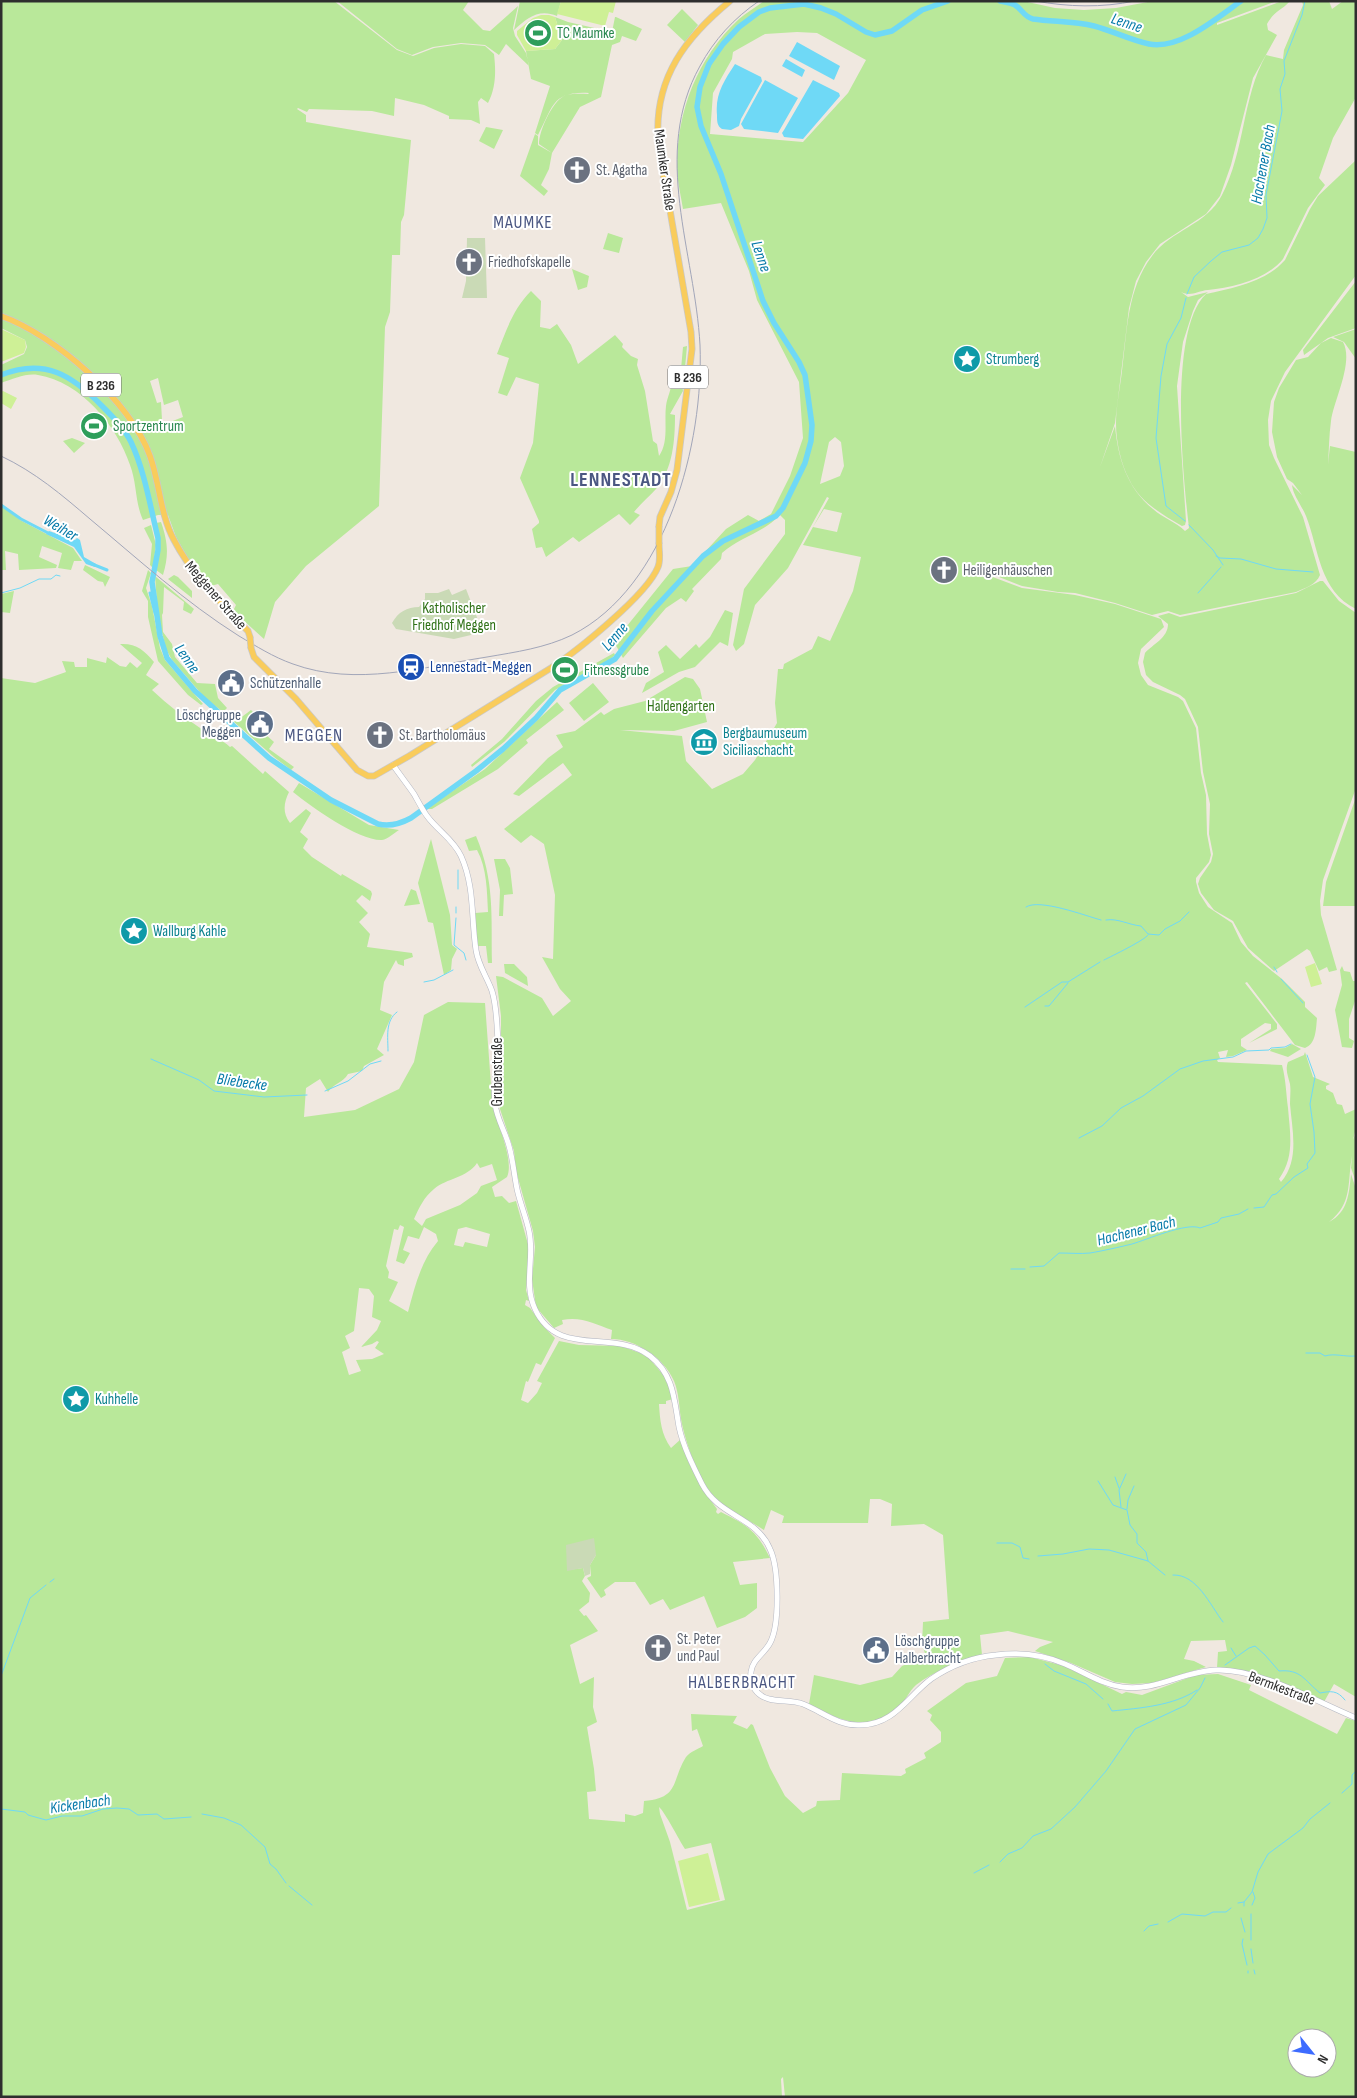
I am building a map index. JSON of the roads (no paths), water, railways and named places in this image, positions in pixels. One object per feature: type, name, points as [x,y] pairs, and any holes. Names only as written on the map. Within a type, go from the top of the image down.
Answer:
[{"type":"main road","name":"Maumker Straße","points":[[691,332],[659,148],[660,107],[667,79],[681,51],[702,26],[730,1]]},
{"type":"main road","name":"Meggener Straße","points":[[1,316],[24,326],[44,338],[110,393],[127,413],[145,442],[154,467],[165,520],[185,560],[248,632],[254,657],[291,694],[357,770],[362,774],[371,776],[393,765],[558,664],[616,617],[657,570],[659,562],[660,517],[678,470],[692,349],[691,332]]},
{"type":"main road","name":"Grubenstraße","points":[[393,765],[425,814],[453,841],[468,873],[474,911],[476,956],[491,990],[495,1006],[498,1053],[494,1083],[495,1101],[510,1150],[517,1189],[531,1242],[529,1283],[533,1306],[542,1321],[559,1334],[581,1342],[614,1342],[632,1346],[651,1357],[665,1372],[675,1394],[679,1426],[685,1444],[705,1489],[718,1505],[758,1531],[769,1546],[774,1559],[774,1629],[769,1645],[752,1667]]},
{"type":"main road","name":"Bermkestraße","points":[[752,1667],[752,1683],[761,1696],[798,1702],[839,1722],[864,1725],[882,1721],[894,1715],[932,1679],[957,1665],[994,1655],[1031,1655],[1061,1663],[1102,1682],[1128,1688],[1157,1686],[1205,1671],[1237,1672],[1260,1678],[1356,1718]]},
{"type":"water","points":[[797,42],[840,66],[834,80],[789,56]]},
{"type":"water","points":[[786,59],[805,70],[802,77],[782,66]]},
{"type":"water","points":[[735,64],[761,77],[762,81],[739,126],[731,130],[722,129],[717,121],[717,101],[724,82]]},
{"type":"water","points":[[765,80],[798,98],[778,133],[744,129],[741,124]]},
{"type":"water","points":[[813,80],[839,93],[840,96],[803,139],[784,137],[782,133]]},
{"type":"water","points":[[49,531],[80,540],[84,557],[96,564],[95,567],[86,564],[74,547],[46,534]]},
{"type":"waterway","name":"Lenne","points":[[1,375],[31,368],[57,372],[91,395],[118,423],[128,437],[144,477],[158,538],[158,550],[152,582],[160,636],[167,658],[195,691],[269,758],[331,800],[378,824],[391,825],[403,822],[476,771],[503,749],[536,718],[560,690],[615,659],[652,611],[703,556],[723,541],[776,516],[783,508],[805,463],[811,441],[812,425],[805,375],[763,301],[721,174],[701,126],[697,107],[700,87],[709,64],[723,44],[739,27],[759,12],[770,8],[804,4],[821,8],[875,35],[892,31],[922,10],[948,1]]},
{"type":"waterway","name":"Lenne","points":[[1000,1],[1015,5],[1027,17],[1033,19],[1086,24],[1149,44],[1161,45],[1185,38],[1198,31],[1241,1]]},
{"type":"waterway","name":"Hachener Bach","points":[[1187,294],[1194,277],[1211,261],[1222,252],[1249,245],[1258,238],[1263,229],[1267,218],[1266,195],[1282,111],[1280,89],[1285,74],[1284,61],[1302,15],[1305,1]]},
{"type":"waterway","name":"Hachener Bach","points":[[1185,521],[1166,506],[1156,438],[1161,376],[1167,344],[1181,318],[1186,298]]},
{"type":"waterway","name":"Weiher","points":[[1,505],[21,519],[50,534]]},
{"type":"waterway","name":"Hachener Bach","points":[[1189,525],[1213,550],[1223,565]]},
{"type":"waterway","points":[[1216,556],[1220,558],[1241,559],[1276,569],[1313,572]]},
{"type":"waterway","name":"Weiher","points":[[92,564],[107,570]]},
{"type":"waterway","name":"Hachener Bach","points":[[1198,593],[1221,567]]},
{"type":"waterway","points":[[1,593],[20,588],[39,579],[51,579],[56,575],[60,576]]},
{"type":"waterway","name":"Weiher","points":[[150,593],[155,613]]},
{"type":"waterway","points":[[753,734],[760,733]]},
{"type":"waterway","points":[[458,870],[458,889]]},
{"type":"waterway","points":[[1026,907],[1032,905],[1051,906],[1101,920]]},
{"type":"waterway","points":[[456,907],[456,913]]},
{"type":"waterway","points":[[1106,920],[1115,920],[1141,926],[1148,934],[1159,935],[1165,929],[1180,921],[1189,912]]},
{"type":"waterway","points":[[456,918],[454,945],[464,953],[466,960]]},
{"type":"waterway","points":[[1104,960],[1148,935]]},
{"type":"waterway","points":[[1025,1007],[1062,982],[1068,982],[1100,962]]},
{"type":"waterway","name":"Hachener Bach","points":[[1274,967],[1277,972]]},
{"type":"waterway","name":"Bliebecke","points":[[424,982],[434,980],[453,970]]},
{"type":"waterway","name":"Hachener Bach","points":[[1281,979],[1303,1003]]},
{"type":"waterway","points":[[1045,1006],[1049,1006],[1068,983]]},
{"type":"waterway","name":"Bliebecke","points":[[388,1051],[389,1025],[397,1012]]},
{"type":"waterway","points":[[1079,1138],[1102,1126],[1121,1108],[1143,1096],[1180,1069],[1203,1061],[1233,1057],[1246,1051],[1269,1050],[1291,1044]]},
{"type":"waterway","name":"Hachener Bach","points":[[1254,1208],[1264,1207],[1272,1195],[1276,1194],[1294,1177],[1308,1168],[1307,1164],[1315,1153],[1310,1104],[1315,1077],[1307,1055]]},
{"type":"waterway","name":"Bliebecke","points":[[151,1059],[199,1080],[214,1091],[264,1097],[307,1095]]},
{"type":"waterway","name":"Bliebecke","points":[[325,1091],[348,1081],[370,1064],[381,1061]]},
{"type":"waterway","name":"Hachener Bach","points":[[1030,1267],[1044,1266],[1059,1253],[1090,1253],[1132,1244],[1176,1229],[1186,1227],[1200,1228],[1218,1222],[1221,1218],[1239,1214],[1248,1209]]},
{"type":"waterway","name":"Hachener Bach","points":[[1011,1269],[1025,1269]]},
{"type":"waterway","points":[[1306,1353],[1320,1353],[1325,1356],[1356,1356]]},
{"type":"waterway","points":[[1121,1507],[1119,1490],[1126,1474]]},
{"type":"waterway","points":[[1115,1477],[1119,1488]]},
{"type":"waterway","points":[[1098,1481],[1113,1505],[1127,1510],[1130,1525],[1137,1534],[1137,1543],[1146,1552],[1148,1561]]},
{"type":"waterway","points":[[1127,1509],[1128,1500],[1134,1486]]},
{"type":"waterway","points":[[997,1543],[1012,1543],[1020,1547],[1023,1558],[1029,1559]]},
{"type":"waterway","points":[[1038,1556],[1089,1549],[1109,1550],[1148,1561],[1165,1575]]},
{"type":"waterway","points":[[1173,1575],[1182,1576],[1196,1585],[1223,1622]]},
{"type":"waterway","points":[[50,1582],[54,1579]]},
{"type":"waterway","points":[[1,1676],[30,1598],[46,1585]]},
{"type":"waterway","points":[[1225,1665],[1249,1648],[1255,1646],[1279,1671],[1297,1674],[1320,1693],[1334,1692],[1345,1700]]},
{"type":"waterway","points":[[1231,1648],[1236,1656]]},
{"type":"waterway","points":[[1045,1664],[1054,1671],[1086,1684],[1103,1699]]},
{"type":"waterway","points":[[1000,1862],[1008,1854],[1022,1848],[1033,1836],[1051,1829],[1075,1807],[1106,1771],[1135,1729],[1186,1705],[1200,1688],[1205,1678]]},
{"type":"waterway","points":[[1108,1704],[1112,1711],[1145,1707],[1178,1700],[1197,1690]]},
{"type":"waterway","points":[[1342,1793],[1352,1784],[1352,1775],[1356,1771]]},
{"type":"waterway","points":[[1244,1906],[1244,1902],[1252,1892],[1258,1872],[1268,1854],[1303,1828],[1310,1819],[1330,1803]]},
{"type":"waterway","name":"Kickenbach","points":[[1,1809],[25,1812],[28,1815],[46,1820],[62,1816],[82,1816],[103,1809],[117,1808],[129,1809],[138,1815],[157,1814],[164,1819],[191,1817]]},
{"type":"waterway","name":"Kickenbach","points":[[202,1814],[224,1818],[241,1825],[265,1847],[270,1864],[286,1883]]},
{"type":"waterway","points":[[974,1873],[989,1865]]},
{"type":"waterway","name":"Kickenbach","points":[[289,1886],[312,1905]]},
{"type":"waterway","points":[[1252,1905],[1255,1898],[1253,1892]]},
{"type":"waterway","points":[[1238,1903],[1244,1902]]},
{"type":"waterway","points":[[1168,1922],[1182,1914],[1205,1916],[1213,1912],[1226,1912],[1231,1908]]},
{"type":"waterway","points":[[1251,1914],[1251,1940]]},
{"type":"waterway","points":[[1241,1918],[1245,1932]]},
{"type":"waterway","points":[[1144,1931],[1149,1926],[1158,1924]]},
{"type":"waterway","points":[[1243,1939],[1242,1944],[1247,1965]]},
{"type":"waterway","points":[[1251,1949],[1253,1963]]},
{"type":"waterway","points":[[1254,1970],[1255,1974]]},
{"type":"railway","points":[[1,456],[48,484],[162,580],[219,623],[265,651],[293,664],[317,671],[341,674],[390,673],[520,651],[572,635],[605,613],[633,583],[655,548],[673,509],[686,467],[695,425],[700,384],[700,345],[697,310],[680,204],[677,168],[679,134],[686,99],[706,56],[725,30],[759,1]]},
{"type":"railway","points":[[1035,1],[1085,6],[1135,1]]},
{"type":"place","name":"TC Maumke","points":[[538,33]]},
{"type":"place","name":"St. Agatha","points":[[577,170]]},
{"type":"place","name":"Friedhofskapelle","points":[[469,262]]},
{"type":"place","name":"Strumberg","points":[[967,359]]},
{"type":"place","name":"Sportzentrum","points":[[94,426]]},
{"type":"place","name":"Heiligenhäuschen","points":[[944,570]]},
{"type":"place","name":"Lennestadt-Meggen","points":[[411,667]]},
{"type":"place","name":"Fitnessgrube","points":[[565,670]]},
{"type":"place","name":"Schützenhalle","points":[[231,683]]},
{"type":"place","name":"Löschgruppe Meggen","points":[[260,724]]},
{"type":"place","name":"St. Bartholomäus","points":[[380,735]]},
{"type":"place","name":"Bergbaumuseum Siciliaschacht","points":[[704,742]]},
{"type":"place","name":"Wallburg Kahle","points":[[134,931]]},
{"type":"place","name":"Kuhhelle","points":[[76,1399]]},
{"type":"place","name":"St. Peter und Paul","points":[[658,1648]]},
{"type":"place","name":"Löschgruppe Halberbracht","points":[[876,1650]]},
{"type":"district","name":"MAUMKE","points":[[523,222]]},
{"type":"district","name":"LENNESTADT","points":[[621,479]]},
{"type":"district","name":"MEGGEN","points":[[314,735]]},
{"type":"district","name":"HALBERBRACHT","points":[[742,1682]]},
{"type":"park label","name":"Katholischer Friedhof Meggen","points":[[454,616]]},
{"type":"park label","name":"Haldengarten","points":[[681,706]]}]
